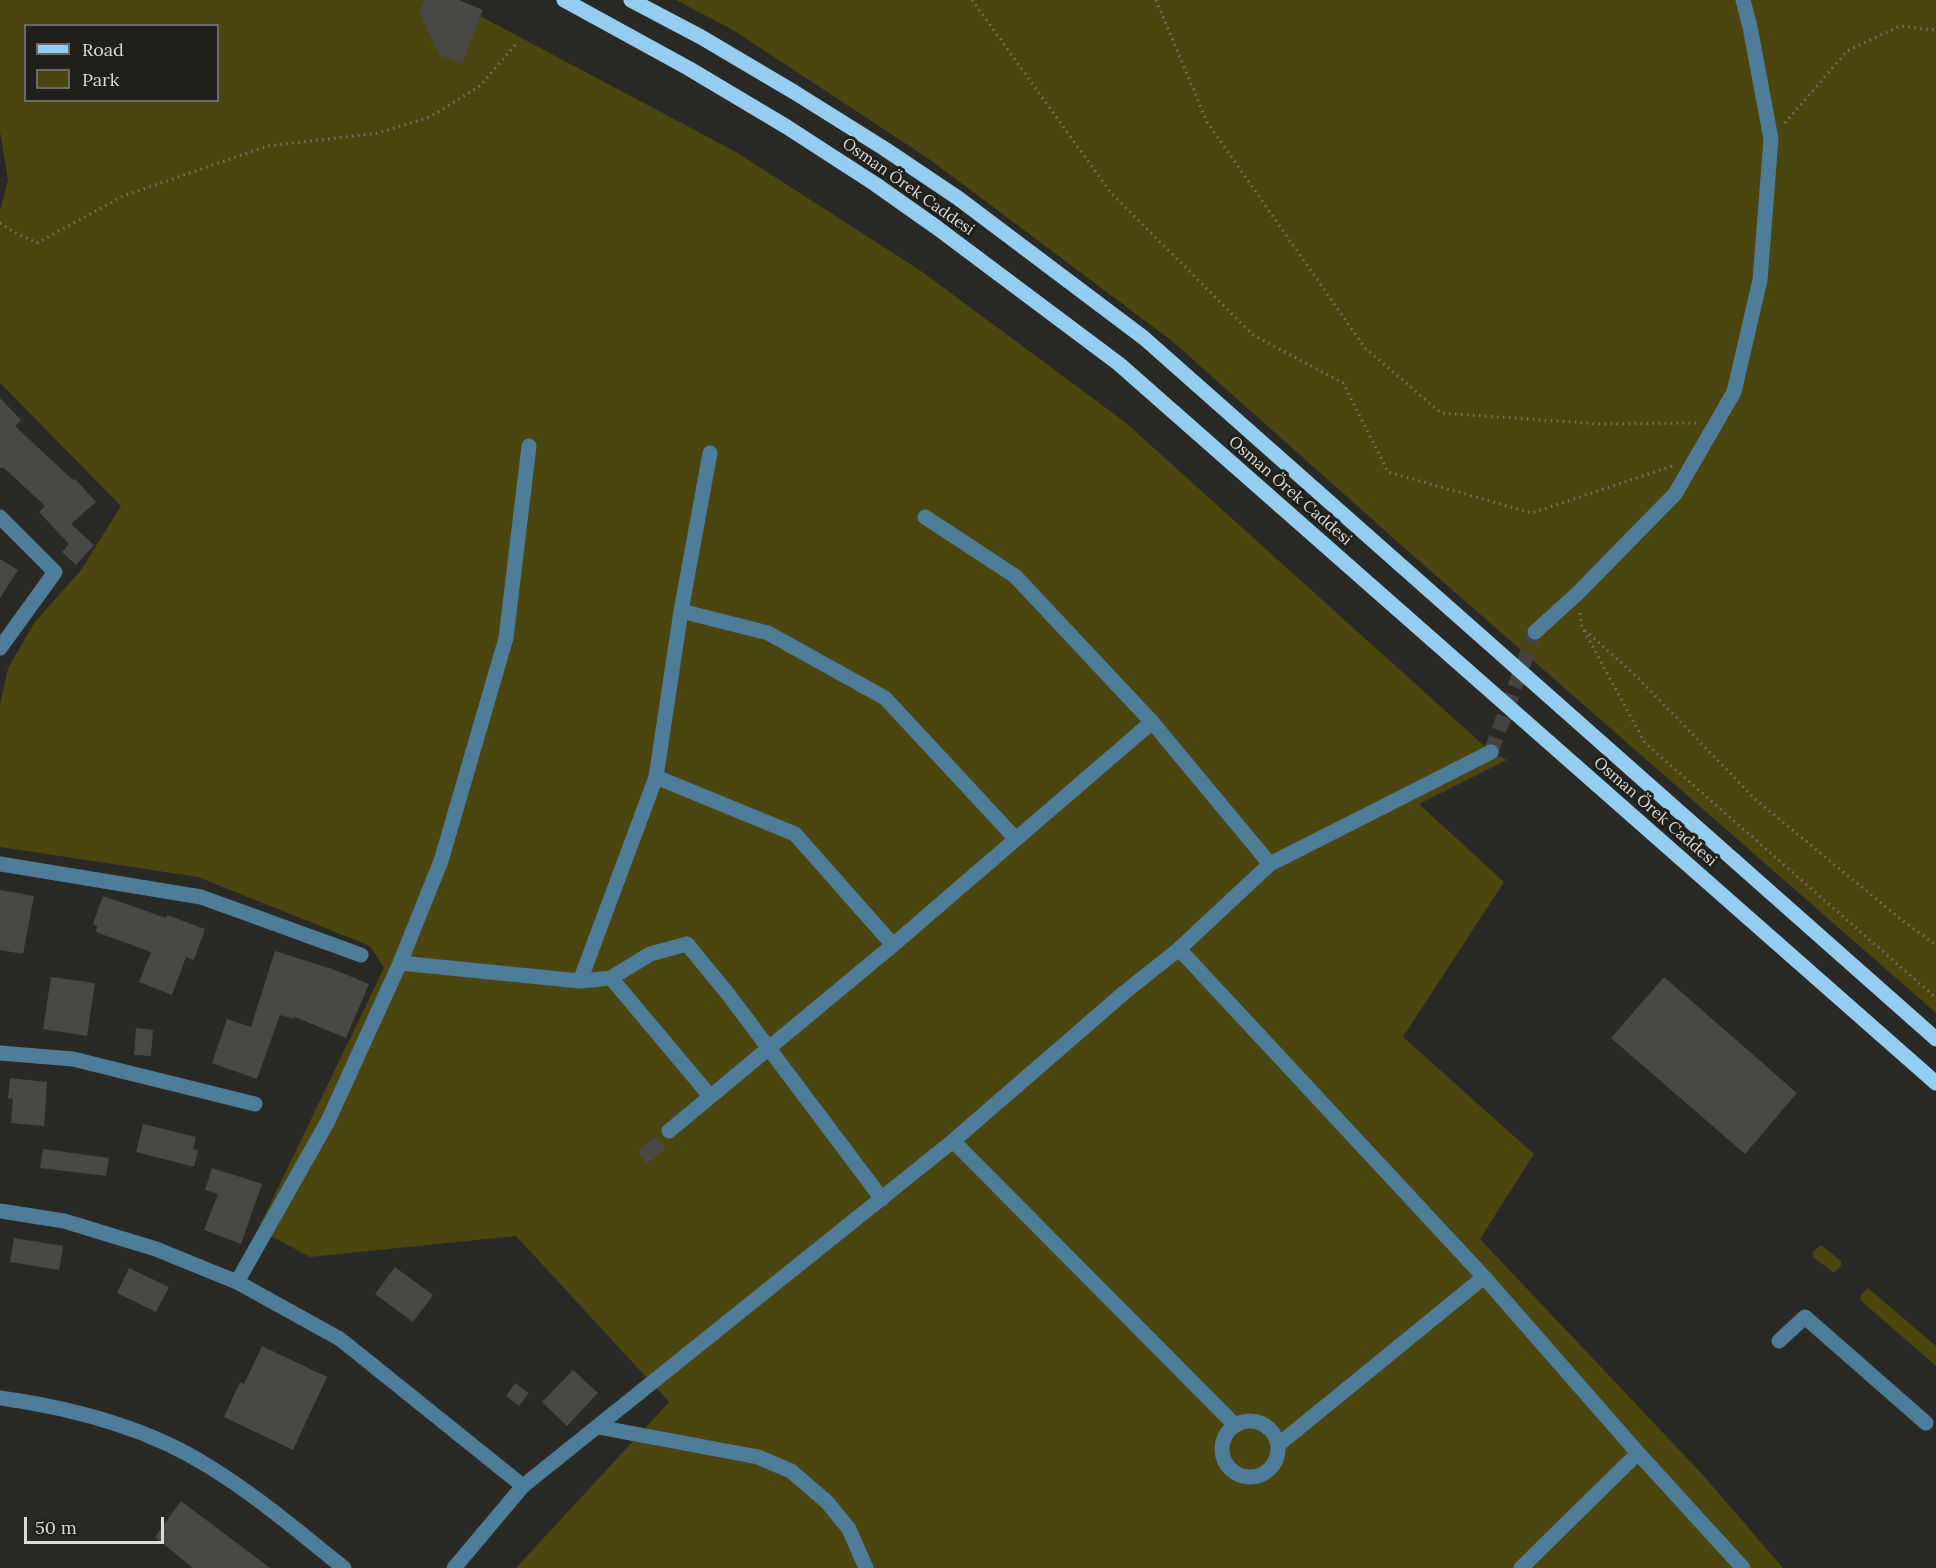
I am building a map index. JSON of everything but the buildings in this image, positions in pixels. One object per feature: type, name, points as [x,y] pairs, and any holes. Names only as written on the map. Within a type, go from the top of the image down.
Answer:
[{"type":"main road","name":"Osman Örek Caddesi","points":[[564,0],[688,68],[855,171],[936,227],[1119,364],[1936,1083]]},
{"type":"main road","name":"Osman Örek Caddesi","points":[[631,0],[794,92],[885,149],[958,198],[1144,338],[1936,1039]]},
{"type":"street","points":[[1535,632],[1578,593],[1675,494],[1734,392],[1760,280],[1771,139],[1743,0]]},
{"type":"street","points":[[237,1282],[328,1122],[400,963],[441,861],[506,638],[529,446]]},
{"type":"street","points":[[580,981],[656,777],[681,611],[710,453]]},
{"type":"street","points":[[0,517],[55,573],[0,648]]},
{"type":"street","points":[[925,517],[1015,576],[1152,722],[1270,864]]},
{"type":"street","points":[[681,611],[768,633],[885,698],[1016,839]]},
{"type":"street","points":[[669,1131],[893,945],[1152,722]]},
{"type":"street","points":[[454,1568],[523,1486],[953,1141],[1125,992],[1179,949],[1270,864],[1491,752]]},
{"type":"street","points":[[656,777],[795,834],[893,945]]},
{"type":"street","points":[[0,864],[201,897],[362,955]]},
{"type":"street","points":[[400,963],[580,981],[611,978],[650,954],[687,944],[728,994],[882,1199]]},
{"type":"street","points":[[1179,949],[1484,1277],[1638,1453],[1743,1568]]},
{"type":"street","points":[[611,978],[710,1096]]},
{"type":"street","points":[[0,1053],[73,1059],[255,1104]]},
{"type":"street","points":[[953,1141],[1235,1425]]},
{"type":"street","points":[[0,1211],[64,1221],[156,1249],[237,1282],[340,1339],[523,1486]]},
{"type":"street","points":[[1278,1445],[1484,1277]]},
{"type":"street","points":[[1779,1341],[1805,1317],[1926,1423]]},
{"type":"street","points":[[0,1398],[39,1403],[82,1414],[168,1444],[208,1466],[252,1495],[344,1568]]},
{"type":"street","points":[[1244,1421],[1262,1423],[1270,1429],[1278,1445],[1275,1464],[1268,1471],[1260,1476],[1242,1477],[1227,1466],[1221,1448],[1223,1439],[1235,1425],[1244,1421]]},
{"type":"street","points":[[597,1427],[758,1457],[791,1471],[827,1502],[849,1528],[867,1568]]},
{"type":"street","points":[[1523,1567],[1638,1453]]},
{"type":"path","points":[[972,0],[1111,193],[1253,334],[1342,383],[1388,472],[1532,513],[1696,458]]},
{"type":"path","points":[[1156,0],[1207,122],[1365,348],[1441,413],[1600,424],[1716,422]]},
{"type":"path","points":[[1771,139],[1846,51],[1900,26],[1936,30]]},
{"type":"path","points":[[0,223],[37,243],[123,196],[268,146],[378,133],[430,117],[480,86],[516,44]]},
{"type":"path","points":[[1578,593],[1582,627],[1645,743],[1936,998]]},
{"type":"path","points":[[1582,627],[1638,678],[1756,800],[1936,945]]},
{"type":"green space","points":[[0,0],[450,0],[736,152],[921,271],[1125,422],[1491,752],[1507,760],[1419,804],[1504,882],[1403,1037],[1534,1154],[1480,1239],[1703,1475],[1783,1568],[516,1568],[669,1402],[516,1236],[310,1257],[258,1229],[384,968],[370,946],[198,877],[0,847],[0,705],[8,668],[34,623],[81,570],[121,506],[0,383],[0,211],[8,180],[0,131]]},
{"type":"green space","points":[[676,0],[1936,0],[1936,1013],[1410,553],[1172,341],[929,159],[733,30]]},
{"type":"green space","points":[[1821,1245],[1841,1261],[1841,1266],[1834,1273],[1813,1257],[1813,1252]]},
{"type":"green space","points":[[1868,1288],[1936,1346],[1936,1366],[1860,1300],[1861,1295]]},
{"type":"tunnel","points":[[1491,752],[1535,632]]}]
